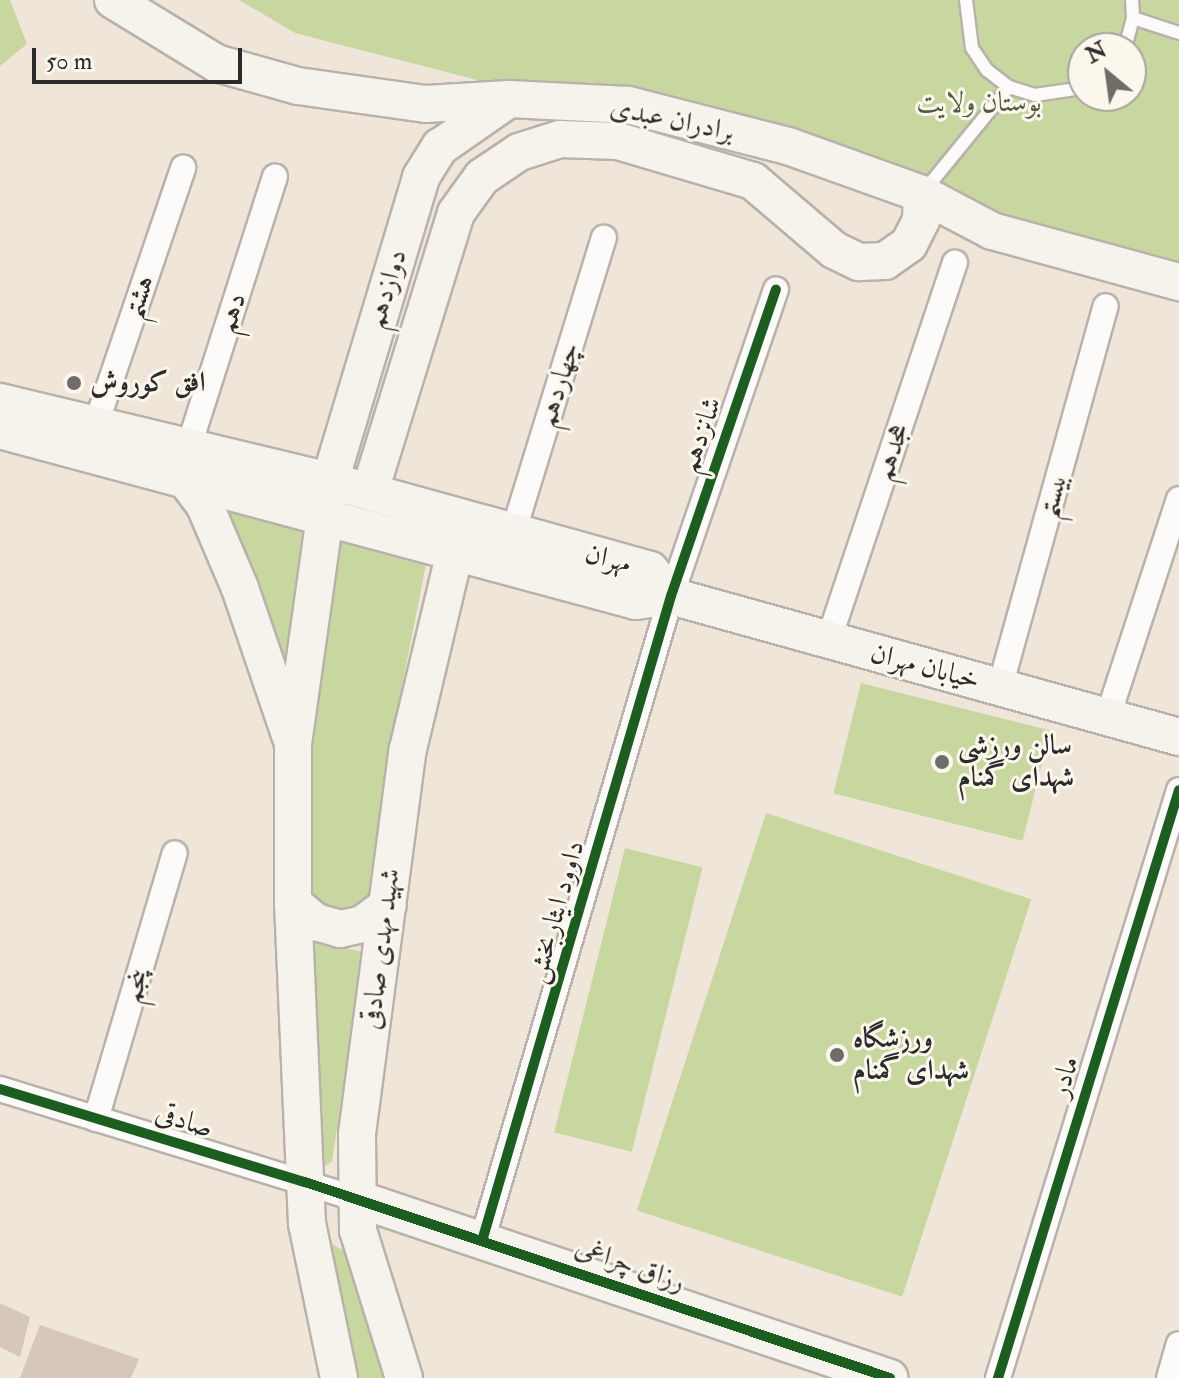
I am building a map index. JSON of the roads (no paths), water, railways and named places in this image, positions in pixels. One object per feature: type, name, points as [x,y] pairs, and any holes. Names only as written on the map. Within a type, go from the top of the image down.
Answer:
[{"type":"main road","name":"برادران عبدی","points":[[113,0],[216,63],[298,86],[426,104],[509,99],[628,105],[788,146],[922,194],[992,231],[1179,282]]},
{"type":"main road","name":"دوازدهم","points":[[328,517],[330,481],[421,177],[440,147],[509,99]]},
{"type":"main road","points":[[370,491],[456,213],[482,177],[519,152],[560,139],[618,141],[753,181],[834,250],[859,262],[885,261],[909,244],[921,220],[922,194]]},
{"type":"main road","name":"مهران","points":[[0,402],[95,427],[328,517],[459,534],[513,533],[650,570],[671,596]]},
{"type":"main road","name":"مهران","points":[[0,430],[187,464],[330,481],[370,491],[459,534],[636,601],[671,596]]},
{"type":"main road","points":[[187,464],[240,588],[293,744]]},
{"type":"main road","points":[[328,517],[293,744],[293,903],[305,1182],[315,1278],[339,1378]]},
{"type":"main road","name":"شهید مهدی صادقی","points":[[404,1378],[367,1266],[355,1198],[357,1134],[408,749],[459,534]]},
{"type":"main road","name":"خیابان مهران","points":[[671,596],[1179,737]]},
{"type":"main road","points":[[293,903],[316,922],[340,929],[363,924],[388,905]]},
{"type":"main road","name":"رزاق چراغی","points":[[355,1198],[847,1371],[890,1378]]},
{"type":"street","name":"هشتم","points":[[95,427],[183,168]]},
{"type":"street","name":"دهم","points":[[187,464],[275,177]]},
{"type":"street","name":"چهاردهم","points":[[513,533],[604,238]]},
{"type":"street","name":"هجدهم","points":[[828,642],[955,263]]},
{"type":"street","name":"شانزدهم","points":[[671,596],[776,290]]},
{"type":"street","name":"بیستم","points":[[1000,687],[1106,306]]},
{"type":"street","points":[[1108,716],[1169,563],[1179,499]]},
{"type":"street","name":"داوود ایثاربخش","points":[[482,1241],[671,596]]},
{"type":"street","name":"مادر","points":[[998,1378],[1179,790]]},
{"type":"street","name":"پنجم","points":[[96,1119],[175,853]]},
{"type":"street","name":"صادقی","points":[[0,1089],[355,1198]]},
{"type":"street","points":[[1169,1378],[1179,1344]]},
{"type":"lane","points":[[966,0],[972,48],[987,70],[1009,87],[1035,95],[1067,90]]},
{"type":"lane","points":[[1129,32],[1133,18],[1132,0]]},
{"type":"lane","points":[[1133,18],[1179,33]]},
{"type":"lane","points":[[922,194],[1009,87]]},
{"type":"place","name":"افق کوروش","points":[[74,383]]},
{"type":"place","name":"سالن ورزشی شهدای گمنام","points":[[942,762]]},
{"type":"place","name":"ورزشگاه شهدای گمنام","points":[[837,1055]]},
{"type":"park label","name":"بوستان ولایت","points":[[979,103]]}]
